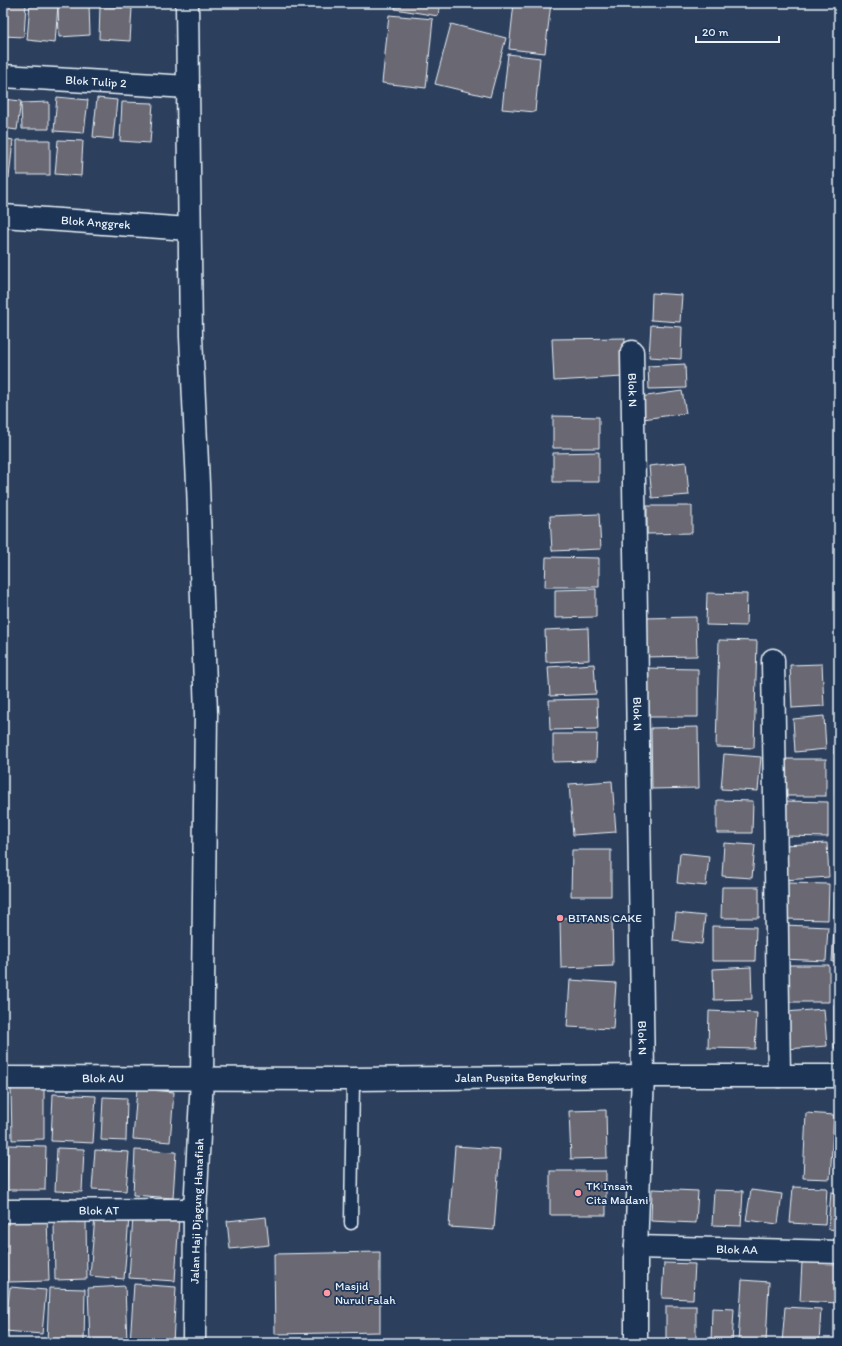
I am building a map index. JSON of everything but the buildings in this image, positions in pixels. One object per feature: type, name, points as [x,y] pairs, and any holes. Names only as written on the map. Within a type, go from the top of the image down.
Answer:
[{"type":"street","name":"Jalan Haji Djagung Hanafiah","points":[[187,3],[191,337],[198,477],[206,714],[202,1079],[195,1210],[194,1343]]},
{"type":"street","name":"Blok Tulip 2","points":[[3,76],[188,87]]},
{"type":"street","name":"Blok Anggrek","points":[[3,216],[189,229]]},
{"type":"street","name":"Blok N","points":[[632,352],[643,1076],[636,1247],[636,1343]]},
{"type":"street","points":[[773,660],[779,1076]]},
{"type":"street","name":"Jalan Puspita Bengkuring","points":[[202,1079],[353,1080],[643,1076],[839,1076]]},
{"type":"street","name":"Blok AU","points":[[3,1078],[202,1079]]},
{"type":"street","name":"Blok AT","points":[[3,1211],[195,1210]]},
{"type":"street","name":"Blok AA","points":[[636,1247],[839,1252]]},
{"type":"lane","points":[[351,1223],[353,1080]]},
{"type":"place","name":"BITANS CAKE","points":[[560,918]]},
{"type":"place","name":"TK Insan Cita Madani","points":[[578,1193]]},
{"type":"place","name":"Masjid Nurul Falah","points":[[327,1293]]}]
